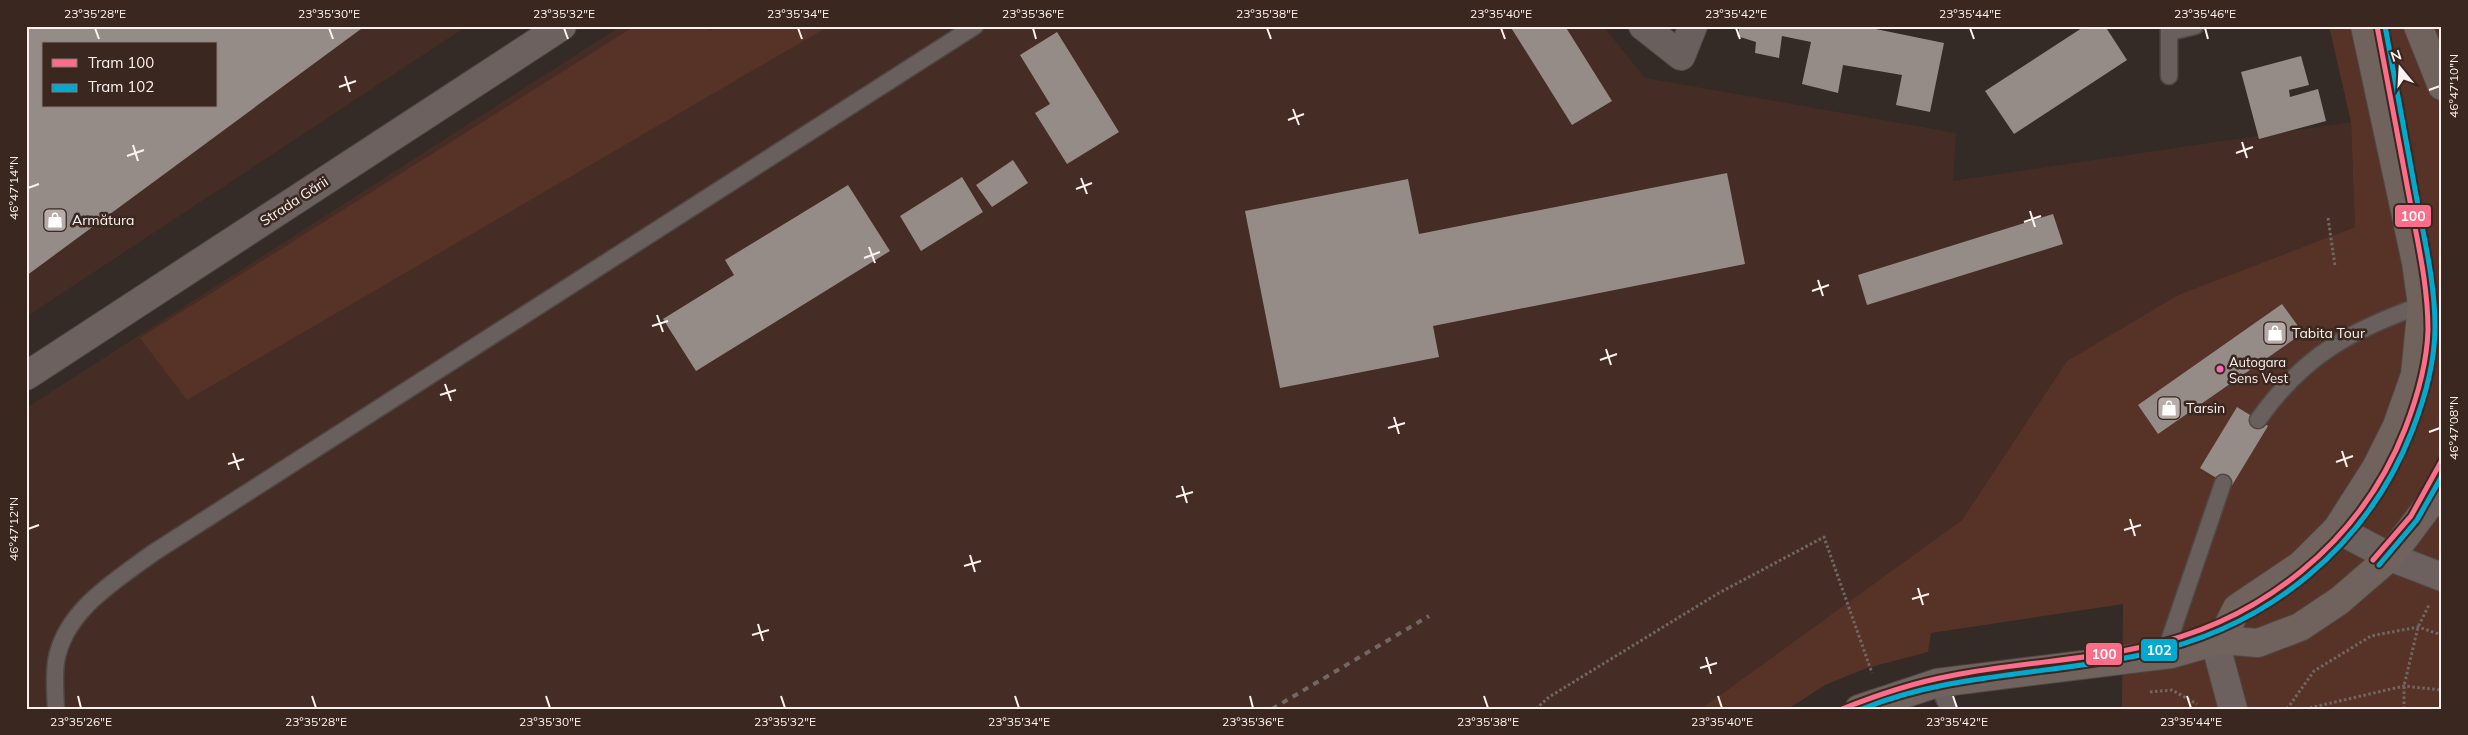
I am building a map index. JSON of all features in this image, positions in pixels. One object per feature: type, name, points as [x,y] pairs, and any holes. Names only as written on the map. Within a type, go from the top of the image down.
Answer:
[{"type":"main road","points":[[2218,641],[2237,608],[2301,566],[2337,529],[2376,468],[2397,426],[2415,375],[2422,305],[2416,262],[2365,26]]},
{"type":"main road","points":[[2418,26],[2442,86]]},
{"type":"main road","points":[[1859,709],[1937,682],[2171,654],[2218,641],[2258,643],[2300,627],[2339,601],[2390,557],[2435,498],[2442,482]]},
{"type":"street","name":"Strada Gării","points":[[26,376],[562,26]]},
{"type":"street","points":[[1643,26],[1681,56],[1693,26]]},
{"type":"street","points":[[2337,529],[2390,557],[2442,577]]},
{"type":"street","points":[[2218,641],[2233,709]]},
{"type":"lane","points":[[56,709],[56,662],[61,642],[75,618],[108,586],[153,553],[976,26]]},
{"type":"lane","points":[[2169,76],[2170,29],[2195,26]]},
{"type":"lane","points":[[2258,420],[2284,386],[2316,355],[2340,340],[2383,320],[2422,305]]},
{"type":"lane","points":[[2171,654],[2169,641],[2223,483]]},
{"type":"lane","points":[[1937,682],[1949,709]]},
{"type":"path","points":[[2328,218],[2335,266]]},
{"type":"path","points":[[1536,709],[1549,697],[1717,594],[1824,537],[1875,680]]},
{"type":"path","points":[[2404,709],[2404,686],[2418,628]]},
{"type":"path","points":[[2287,709],[2314,671],[2370,636],[2418,628],[2442,635]]},
{"type":"path","points":[[2305,709],[2404,686],[2442,690]]},
{"type":"path","points":[[2143,692],[2172,690],[2204,708]]},
{"type":"shaded area","points":[[26,26],[467,26],[26,317]]},
{"type":"shaded area","points":[[621,26],[1603,26],[1645,78],[1956,133],[1953,181],[2351,122],[2355,227],[2178,295],[2067,361],[1962,520],[1701,709],[26,709],[26,408]]},
{"type":"shaded area","points":[[635,26],[704,26],[710,31],[718,26],[829,26],[187,400],[140,338]]},
{"type":"shaded area","points":[[2329,26],[2442,26],[2442,709],[2122,709],[2123,604],[1931,633],[1928,652],[1867,668],[1825,685],[1788,709],[1701,709],[1962,520],[2067,361],[2178,295],[2355,227],[2351,122]]},
{"type":"building","points":[[26,26],[365,26],[26,276]]},
{"type":"building","points":[[1510,26],[1565,26],[1612,101],[1572,125]]},
{"type":"building","points":[[1740,26],[1861,26],[1944,43],[1930,112],[1896,105],[1902,75],[1843,65],[1838,93],[1802,84],[1811,42],[1782,36],[1779,58],[1755,53],[1756,42],[1737,36]]},
{"type":"building","points":[[2085,26],[2105,26],[2127,60],[2014,134],[1985,91]]},
{"type":"building","points":[[1057,32],[1119,132],[1067,164],[1035,113],[1050,104],[1020,55]]},
{"type":"building","points":[[2301,56],[2309,85],[2289,90],[2290,97],[2318,89],[2326,121],[2259,139],[2241,72]]},
{"type":"building","points":[[1013,160],[1028,183],[992,207],[976,185]]},
{"type":"building","points":[[1727,173],[1745,264],[1433,326],[1439,357],[1280,388],[1245,211],[1408,179],[1419,234]]},
{"type":"building","points":[[962,177],[983,212],[921,251],[900,216]]},
{"type":"building","points":[[848,185],[890,251],[696,371],[663,319],[734,275],[725,260]]},
{"type":"building","points":[[2053,214],[2063,244],[1867,305],[1858,275]]},
{"type":"building","name":"Autogara Sens Vest","points":[[2282,304],[2303,333],[2158,434],[2138,405]]},
{"type":"building","points":[[2237,407],[2268,426],[2231,487],[2200,468]]},
{"type":"railway","points":[[1272,709],[1429,616]]},
{"type":"tram line","name":"100","points":[[1842,709],[1922,682],[1998,668],[2118,652],[2186,635],[2227,618],[2266,597],[2302,571],[2334,541],[2362,507],[2386,470],[2405,429],[2423,368],[2428,330],[2422,265],[2377,26]]},
{"type":"tram line","name":"102","points":[[1862,709],[1896,697],[1931,688],[1967,681],[2110,661],[2145,654],[2190,641],[2232,624],[2271,602],[2307,576],[2340,546],[2368,511],[2392,473],[2412,431],[2428,380],[2435,340],[2435,311],[2429,263],[2385,26]]},
{"type":"tram line","name":"100","points":[[2373,560],[2411,516],[2442,460]]},
{"type":"tram line","name":"102","points":[[2379,565],[2417,520],[2442,476]]},
{"type":"place","name":"Armătura","points":[[55,220]]},
{"type":"place","name":"Tabita Tour","points":[[2275,333]]},
{"type":"place","name":"Autogara Sens Vest","points":[[2220,369]]},
{"type":"place","name":"Tarsin","points":[[2169,408]]}]
